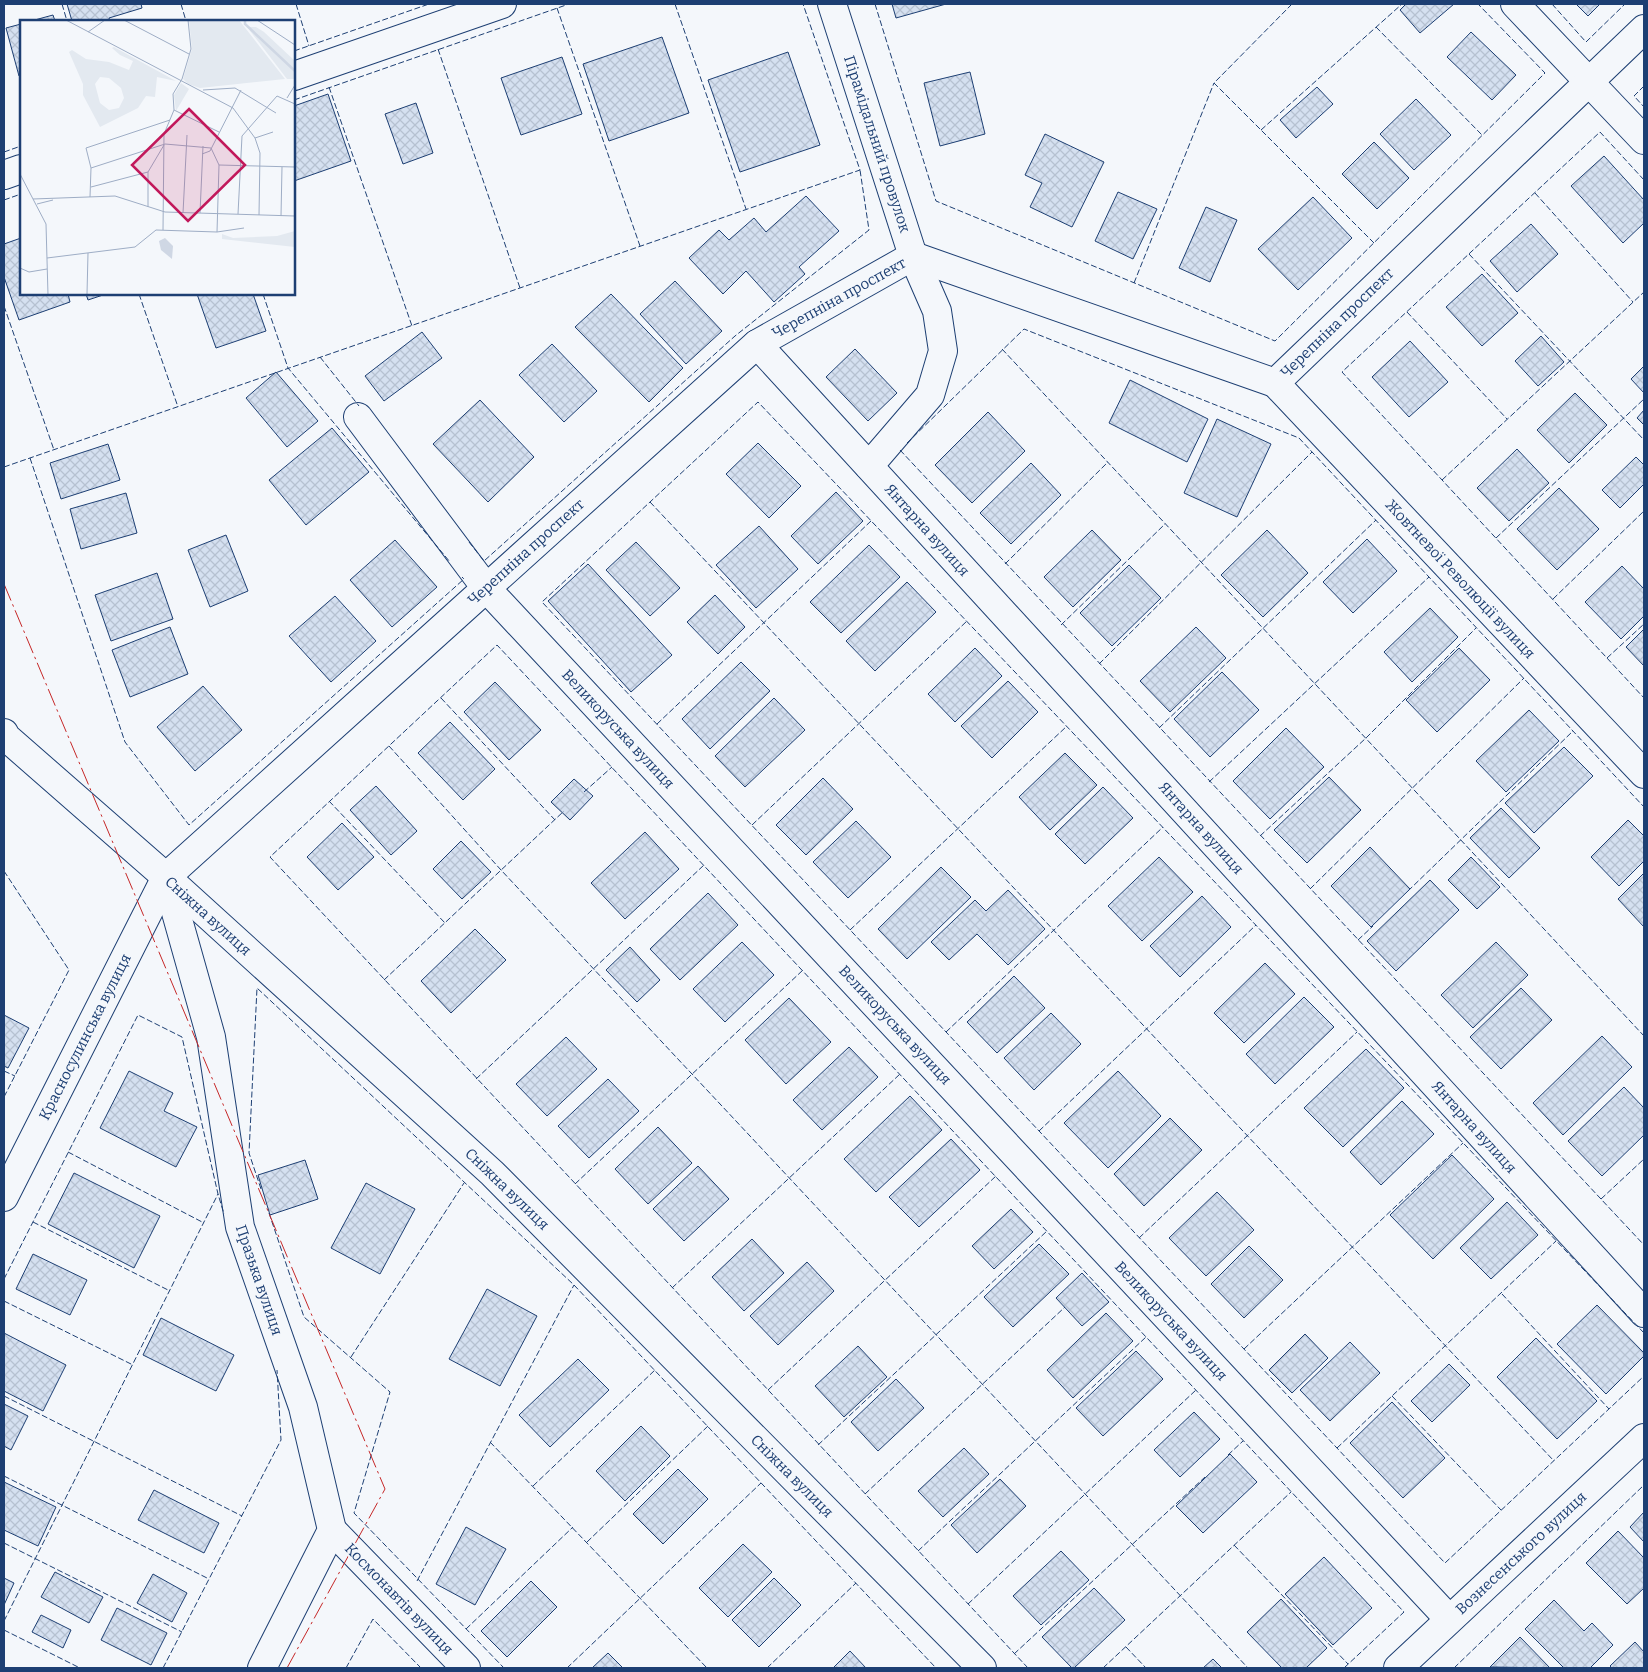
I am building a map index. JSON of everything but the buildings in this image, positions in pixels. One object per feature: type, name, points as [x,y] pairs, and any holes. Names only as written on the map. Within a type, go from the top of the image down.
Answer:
[{"type":"street","points":[[295,76],[502,4]]},
{"type":"street","name":"Пірамідальний провулок","points":[[832,4],[914,256],[937,311],[944,351],[930,395],[869,466]]},
{"type":"street","points":[[1514,4],[1590,81],[1644,140]]},
{"type":"street","name":"Черепніна проспект","points":[[166,877],[757,344],[914,256],[1275,383],[1644,29]]},
{"type":"street","points":[[4,175],[20,169]]},
{"type":"street","name":"Янтарна вулиця","points":[[757,344],[1644,1313]]},
{"type":"street","name":"Жовтневої Революції вулиця","points":[[1275,383],[1644,774]]},
{"type":"street","name":"Великоруська вулиця","points":[[358,417],[486,588],[1449,1619]]},
{"type":"street","name":"Сніжна вулиця","points":[[5,735],[166,877],[492,1173],[982,1668]]},
{"type":"street","name":"Красносулинська вулиця","points":[[4,1197],[166,877]]},
{"type":"street","name":"Празька вулиця","points":[[166,877],[211,1037],[240,1227],[303,1408],[332,1530]]},
{"type":"street","name":"Вознесенського вулиця","points":[[1398,1668],[1644,1438]]},
{"type":"street","points":[[262,1668],[332,1530]]},
{"type":"street","name":"Космонавтів вулиця","points":[[332,1530],[466,1668]]},
{"type":"fence","points":[[62,4],[67,20]]},
{"type":"fence","points":[[181,4],[186,20]]},
{"type":"fence","points":[[296,4],[309,46]]},
{"type":"fence","points":[[295,51],[429,4]]},
{"type":"fence","points":[[295,100],[569,4]]},
{"type":"fence","points":[[675,4],[746,209]]},
{"type":"fence","points":[[4,467],[860,170],[803,4]]},
{"type":"fence","points":[[875,4],[936,201],[1275,341],[1545,73],[1478,4]]},
{"type":"fence","points":[[1292,4],[1214,83],[1374,243]]},
{"type":"fence","points":[[1261,130],[1402,4]]},
{"type":"fence","points":[[1552,4],[1586,42],[1625,4]]},
{"type":"fence","points":[[557,8],[640,246]]},
{"type":"fence","points":[[1376,27],[1482,135]]},
{"type":"fence","points":[[438,49],[520,288]]},
{"type":"fence","points":[[1134,283],[1214,83]]},
{"type":"fence","points":[[1644,86],[1634,96],[1644,107]]},
{"type":"fence","points":[[329,87],[412,326]]},
{"type":"fence","points":[[1644,180],[1600,132],[1342,372],[1644,698]]},
{"type":"fence","points":[[4,152],[20,146]]},
{"type":"fence","points":[[469,542],[484,561],[735,336],[869,230],[860,170]]},
{"type":"fence","points":[[1535,193],[1633,302]]},
{"type":"fence","points":[[4,200],[20,194]]},
{"type":"fence","points":[[1469,254],[1644,440]]},
{"type":"fence","points":[[1442,480],[1644,292]]},
{"type":"fence","points":[[139,295],[178,407]]},
{"type":"fence","points":[[263,295],[288,368],[450,562]]},
{"type":"fence","points":[[4,306],[54,450]]},
{"type":"fence","points":[[1407,312],[1507,419]]},
{"type":"fence","points":[[907,443],[1024,329],[1299,438],[1644,807]]},
{"type":"fence","points":[[1002,349],[1644,1036]]},
{"type":"fence","points":[[320,357],[359,406]]},
{"type":"fence","points":[[1496,538],[1644,399]]},
{"type":"fence","points":[[1644,1333],[758,402],[542,602],[1445,1563],[1644,1376]]},
{"type":"fence","points":[[900,450],[1644,1245]]},
{"type":"fence","points":[[1099,664],[1312,452]]},
{"type":"fence","points":[[30,458],[125,742],[189,825],[464,579],[462,577]]},
{"type":"fence","points":[[1005,564],[1108,462]]},
{"type":"fence","points":[[650,502],[1554,1461]]},
{"type":"fence","points":[[1553,599],[1644,511]]},
{"type":"fence","points":[[1159,728],[1376,520]]},
{"type":"fence","points":[[657,724],[871,521]]},
{"type":"fence","points":[[1061,625],[1165,524]]},
{"type":"fence","points":[[1209,782],[1429,577]]},
{"type":"fence","points":[[752,825],[967,621]]},
{"type":"fence","points":[[1607,658],[1644,624]]},
{"type":"fence","points":[[1260,836],[1366,738],[1476,628]]},
{"type":"fence","points":[[1028,1668],[270,857],[497,645],[1404,1612],[1344,1668]]},
{"type":"fence","points":[[1310,889],[1524,678]]},
{"type":"fence","points":[[441,698],[555,820]]},
{"type":"fence","points":[[850,930],[1067,726]]},
{"type":"fence","points":[[1408,891],[1573,731]]},
{"type":"fence","points":[[389,746],[501,870],[1248,1668]]},
{"type":"fence","points":[[584,792],[612,767]]},
{"type":"fence","points":[[329,801],[445,923]]},
{"type":"fence","points":[[384,980],[564,811]]},
{"type":"fence","points":[[946,1032],[1163,827]]},
{"type":"fence","points":[[476,1079],[704,865]]},
{"type":"fence","points":[[4,871],[69,970],[4,1097]]},
{"type":"fence","points":[[1039,1131],[1256,925]]},
{"type":"fence","points":[[1358,940],[1373,926]]},
{"type":"fence","points":[[575,1184],[803,970]]},
{"type":"fence","points":[[261,1189],[249,1153],[257,988],[574,1285],[936,1668]]},
{"type":"fence","points":[[4,1279],[138,1015],[182,1037],[224,1214]]},
{"type":"fence","points":[[1139,1238],[1357,1032]]},
{"type":"fence","points":[[4,1071],[15,1076]]},
{"type":"fence","points":[[672,1288],[900,1074]]},
{"type":"fence","points":[[1244,1349],[1463,1143]]},
{"type":"fence","points":[[68,1152],[204,1223]]},
{"type":"fence","points":[[1601,1199],[1644,1159]]},
{"type":"fence","points":[[768,1390],[996,1176]]},
{"type":"fence","points":[[351,1357],[464,1183]]},
{"type":"fence","points":[[4,1621],[218,1194]]},
{"type":"fence","points":[[269,1213],[304,1317],[390,1392],[354,1513],[504,1668]]},
{"type":"fence","points":[[33,1222],[170,1291]]},
{"type":"fence","points":[[818,1445],[1047,1231]]},
{"type":"fence","points":[[1337,1448],[1556,1241]]},
{"type":"fence","points":[[417,1581],[574,1285]]},
{"type":"fence","points":[[1502,1294],[1609,1409]]},
{"type":"fence","points":[[4,1301],[133,1365]]},
{"type":"fence","points":[[865,1494],[1065,1307]]},
{"type":"fence","points":[[918,1551],[1146,1337]]},
{"type":"fence","points":[[163,1668],[281,1440],[277,1370]]},
{"type":"fence","points":[[533,1486],[655,1370]]},
{"type":"fence","points":[[968,1604],[1196,1390]]},
{"type":"fence","points":[[4,1396],[242,1516]]},
{"type":"fence","points":[[1392,1396],[1501,1510]]},
{"type":"fence","points":[[587,1542],[708,1426]]},
{"type":"fence","points":[[1228,1455],[1243,1441]]},
{"type":"fence","points":[[490,1442],[707,1668]]},
{"type":"fence","points":[[4,1476],[209,1579]]},
{"type":"fence","points":[[1014,1654],[1205,1477]]},
{"type":"fence","points":[[567,1668],[761,1483]]},
{"type":"fence","points":[[1454,1668],[1644,1485]]},
{"type":"fence","points":[[1103,1668],[1291,1492]]},
{"type":"fence","points":[[466,1629],[573,1527]]},
{"type":"fence","points":[[4,1543],[182,1632]]},
{"type":"fence","points":[[1234,1545],[1348,1664]]},
{"type":"fence","points":[[767,1668],[856,1583]]},
{"type":"fence","points":[[346,1668],[373,1619],[421,1668]]},
{"type":"fence","points":[[4,1630],[80,1668]]},
{"type":"fence","points":[[1126,1647],[1146,1668]]},
{"type":"power","points":[[4,584],[385,1489],[287,1668]]}]
